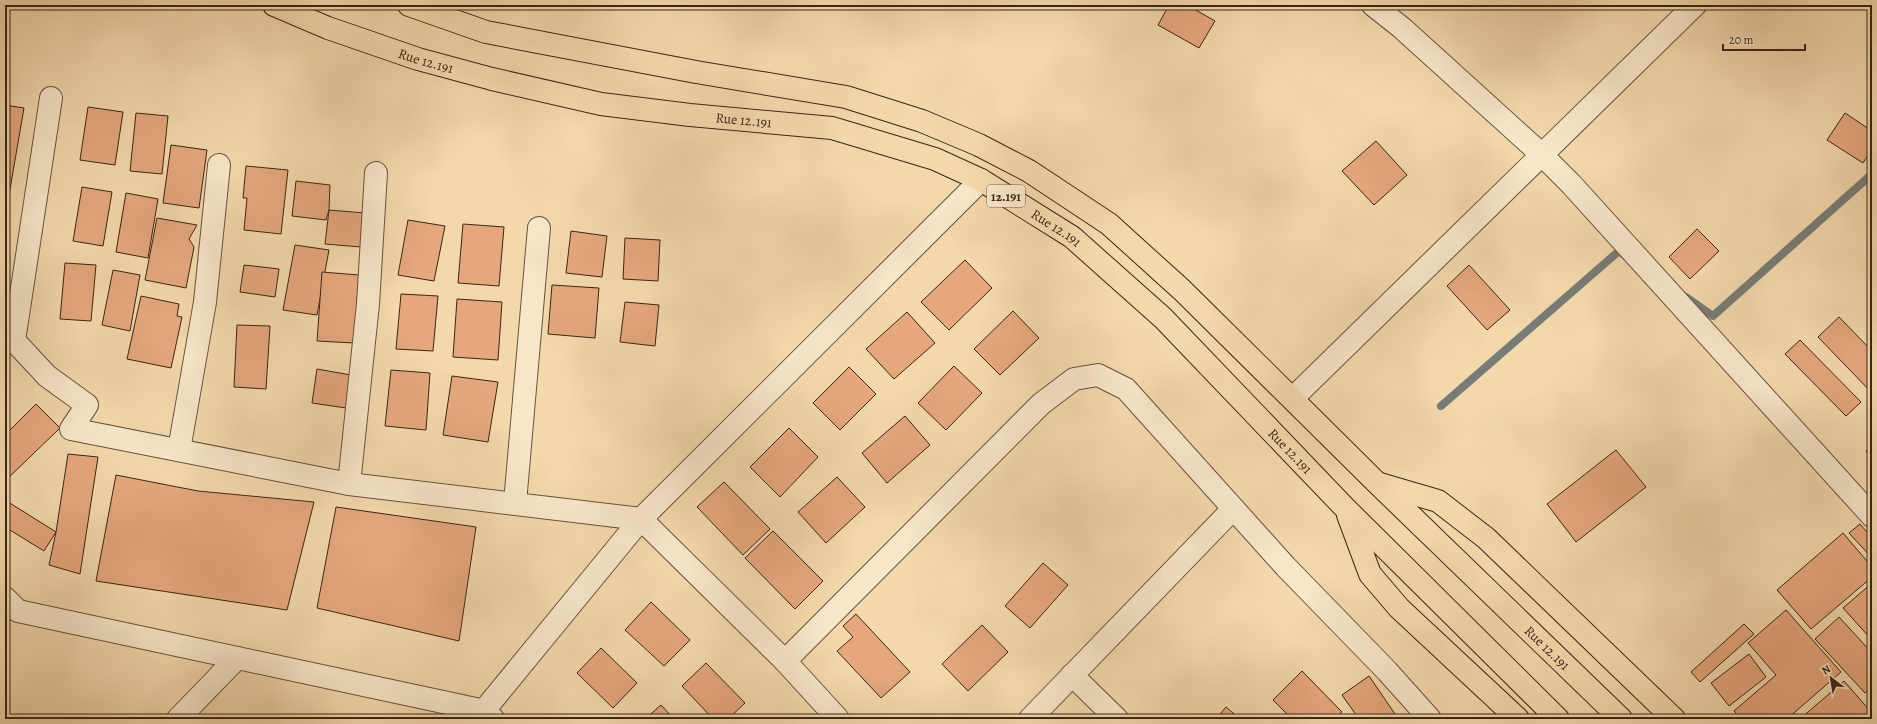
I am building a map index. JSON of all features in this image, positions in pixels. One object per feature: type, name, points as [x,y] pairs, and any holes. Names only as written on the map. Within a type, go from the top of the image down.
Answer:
[{"type":"main road","name":"Rue 12.191","points":[[274,5],[328,28],[410,57],[492,78],[601,104],[690,115],[832,128],[935,158],[981,180],[1078,242],[1163,318],[1346,509],[1558,719]]},
{"type":"main road","name":"Rue 12.191","points":[[409,5],[486,32],[696,72],[846,97],[922,121],[979,145],[1029,171],[1109,224],[1182,290],[1293,398],[1377,483],[1621,719]]},
{"type":"main road","points":[[1377,483],[1438,501],[1454,512],[1486,538],[1674,719]]},
{"type":"main road","points":[[1346,509],[1370,574],[1383,590],[1399,608],[1518,719]]},
{"type":"street","points":[[1373,5],[1402,28],[1541,154],[1571,184],[1872,516]]},
{"type":"street","points":[[1293,398],[1695,5]]},
{"type":"street","points":[[51,98],[10,336],[48,376],[88,405],[71,429],[349,484],[641,519],[785,661],[838,719]]},
{"type":"street","points":[[179,450],[205,302],[219,165]]},
{"type":"street","points":[[349,484],[368,304],[376,173]]},
{"type":"street","points":[[9,611],[237,658],[485,716],[641,519],[981,180]]},
{"type":"street","points":[[515,503],[540,228]]},
{"type":"street","points":[[785,661],[1041,404],[1074,379],[1098,375],[1126,389],[1232,509],[1286,567],[1388,671],[1430,719]]},
{"type":"street","points":[[1030,719],[1232,509]]},
{"type":"street","points":[[178,719],[237,658]]},
{"type":"street","points":[[1072,675],[1117,719]]},
{"type":"building","points":[[1169,5],[1187,5],[1215,21],[1199,48],[1158,25]]},
{"type":"building","points":[[5,105],[24,108],[5,218]]},
{"type":"building","points":[[88,107],[123,112],[115,165],[80,160]]},
{"type":"building","points":[[136,113],[168,116],[162,174],[130,171]]},
{"type":"building","points":[[1845,113],[1872,131],[1872,149],[1863,163],[1827,140]]},
{"type":"building","points":[[1376,141],[1407,175],[1374,205],[1342,171]]},
{"type":"building","points":[[171,145],[207,150],[199,208],[163,203]]},
{"type":"building","points":[[246,166],[288,170],[281,234],[244,230],[247,198],[243,198]]},
{"type":"building","points":[[296,181],[330,185],[329,210],[326,220],[292,216]]},
{"type":"building","points":[[82,187],[112,192],[103,246],[73,241]]},
{"type":"building","points":[[126,193],[158,199],[148,258],[116,252]]},
{"type":"building","points":[[329,210],[365,213],[361,247],[325,244]]},
{"type":"building","points":[[157,218],[197,225],[189,239],[194,247],[186,288],[145,280]]},
{"type":"building","points":[[408,220],[445,226],[434,281],[398,275]]},
{"type":"building","points":[[463,224],[504,227],[499,286],[458,283]]},
{"type":"building","points":[[1697,229],[1719,251],[1690,279],[1669,257]]},
{"type":"building","points":[[571,231],[607,236],[602,277],[566,273]]},
{"type":"building","points":[[625,238],[660,240],[658,281],[623,279]]},
{"type":"building","points":[[295,245],[329,250],[317,315],[283,310]]},
{"type":"building","points":[[965,260],[992,288],[949,330],[921,302]]},
{"type":"building","points":[[65,263],[96,265],[91,321],[60,319]]},
{"type":"building","points":[[244,265],[279,269],[275,297],[240,292]]},
{"type":"building","points":[[1469,265],[1510,310],[1487,330],[1447,286]]},
{"type":"building","points":[[113,270],[140,275],[130,331],[102,325]]},
{"type":"building","points":[[322,272],[359,275],[354,343],[317,341]]},
{"type":"building","points":[[552,285],[599,288],[595,338],[548,334]]},
{"type":"building","points":[[401,294],[438,296],[433,351],[396,349]]},
{"type":"building","points":[[141,296],[179,304],[177,316],[182,317],[171,368],[127,359]]},
{"type":"building","points":[[457,299],[502,302],[498,360],[453,357]]},
{"type":"building","points":[[625,302],[659,305],[655,346],[620,342]]},
{"type":"building","points":[[1013,311],[1039,338],[1000,375],[974,349]]},
{"type":"building","points":[[907,312],[935,343],[894,379],[866,349]]},
{"type":"building","points":[[1839,317],[1872,351],[1872,393],[1818,337]]},
{"type":"building","points":[[237,325],[270,326],[266,389],[234,387]]},
{"type":"building","points":[[1800,340],[1861,402],[1846,416],[1785,354]]},
{"type":"building","points":[[954,366],[982,393],[946,430],[918,403]]},
{"type":"building","points":[[849,367],[876,394],[840,430],[813,403]]},
{"type":"building","points":[[317,369],[351,375],[346,408],[312,403]]},
{"type":"building","points":[[391,370],[430,373],[426,430],[385,426]]},
{"type":"building","points":[[452,376],[498,382],[488,442],[443,435]]},
{"type":"building","points":[[36,404],[60,428],[5,481],[5,435]]},
{"type":"building","points":[[905,416],[930,445],[887,483],[862,453]]},
{"type":"building","points":[[789,428],[818,457],[780,497],[750,467]]},
{"type":"building","points":[[1872,446],[1872,459],[1866,451]]},
{"type":"building","points":[[1616,450],[1646,487],[1576,542],[1547,504]]},
{"type":"building","points":[[68,454],[98,457],[80,574],[49,565],[56,532]]},
{"type":"building","points":[[116,475],[198,491],[314,502],[287,610],[96,581]]},
{"type":"building","points":[[837,477],[865,507],[826,543],[798,512]]},
{"type":"building","points":[[724,482],[770,529],[743,555],[697,507]]},
{"type":"building","points":[[5,500],[56,532],[44,551],[5,527]]},
{"type":"building","points":[[336,507],[476,527],[459,641],[317,608]]},
{"type":"building","points":[[1860,524],[1872,538],[1872,558],[1849,533]]},
{"type":"building","points":[[773,531],[823,581],[795,609],[745,558]]},
{"type":"building","points":[[1843,533],[1872,567],[1872,577],[1811,629],[1777,590]]},
{"type":"building","points":[[1043,563],[1068,585],[1030,628],[1005,606]]},
{"type":"building","points":[[1872,583],[1872,640],[1843,608]]},
{"type":"building","points":[[651,602],[690,640],[664,666],[625,630]]},
{"type":"building","points":[[1786,610],[1841,672],[1787,719],[1741,719],[1734,711],[1776,675],[1748,643]]},
{"type":"building","points":[[856,614],[910,672],[881,698],[837,651],[853,637],[843,626]]},
{"type":"building","points":[[1839,617],[1872,653],[1872,686],[1865,693],[1815,639]]},
{"type":"building","points":[[1744,624],[1754,634],[1700,682],[1691,672]]},
{"type":"building","points":[[982,625],[1008,652],[968,691],[942,664]]},
{"type":"building","points":[[601,648],[637,683],[613,708],[577,673]]},
{"type":"building","points":[[1749,654],[1766,677],[1729,706],[1711,683]]},
{"type":"building","points":[[706,663],[745,703],[728,719],[713,719],[682,686]]},
{"type":"building","points":[[1302,671],[1342,712],[1335,719],[1292,719],[1273,700]]},
{"type":"building","points":[[1369,676],[1395,714],[1387,719],[1359,719],[1342,695]]},
{"type":"building","points":[[1844,681],[1872,713],[1872,716],[1869,719],[1800,719]]},
{"type":"building","points":[[661,705],[674,719],[645,719]]},
{"type":"building","points":[[1226,707],[1240,719],[1216,719]]},
{"type":"waterway","points":[[1686,297],[1713,316],[1872,174]]},
{"type":"waterway","points":[[1441,406],[1619,251],[1627,257]]}]
